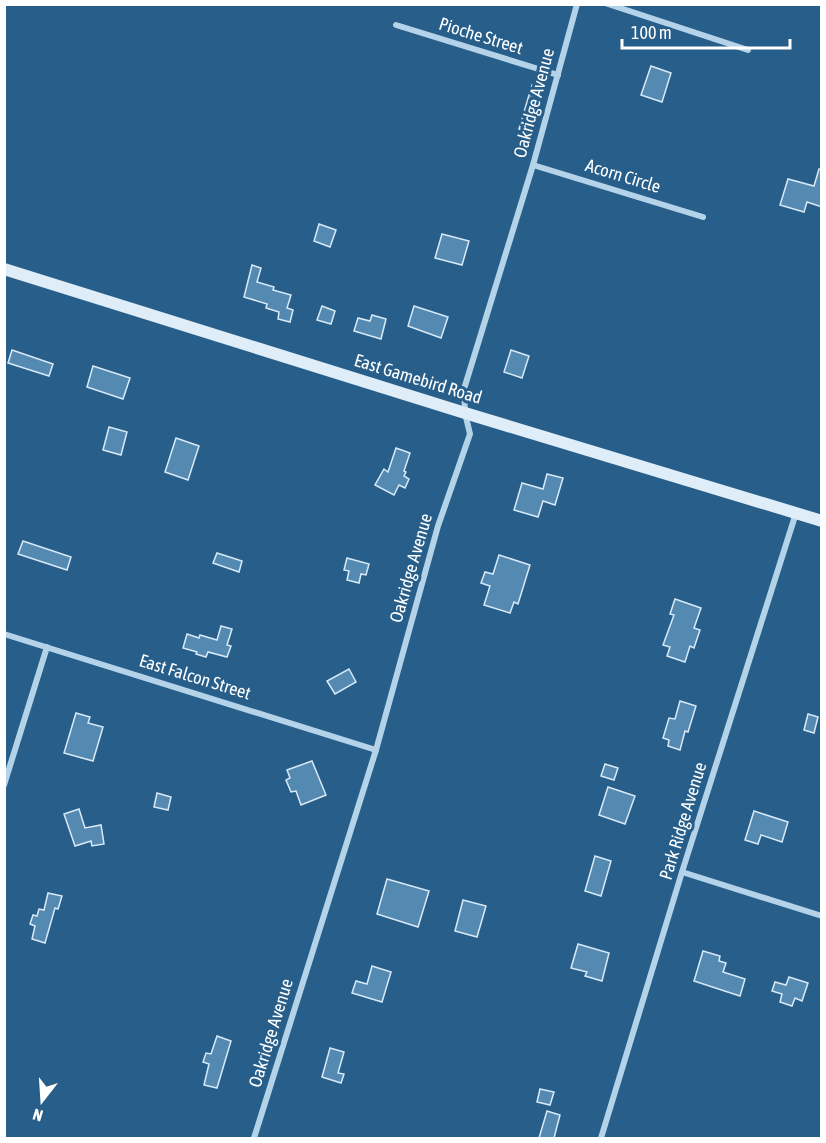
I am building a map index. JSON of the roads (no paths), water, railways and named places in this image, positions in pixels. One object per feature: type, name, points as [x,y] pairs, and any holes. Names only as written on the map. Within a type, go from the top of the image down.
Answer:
[{"type":"main road","name":"East Gamebird Road","points":[[4,269],[465,413],[822,521]]},
{"type":"street","name":"Oakridge Avenue","points":[[254,1138],[376,750],[438,526],[470,434],[465,413],[464,389],[533,165],[577,4]]},
{"type":"street","points":[[608,4],[748,50]]},
{"type":"street","name":"Pioche Street","points":[[396,26],[558,75]]},
{"type":"street","name":"Acorn Circle","points":[[533,165],[703,217]]},
{"type":"street","name":"Park Ridge Avenue","points":[[602,1138],[682,872],[796,513]]},
{"type":"street","name":"East Falcon Street","points":[[4,634],[376,750]]},
{"type":"street","points":[[4,786],[47,647]]},
{"type":"street","points":[[682,872],[822,916]]}]
